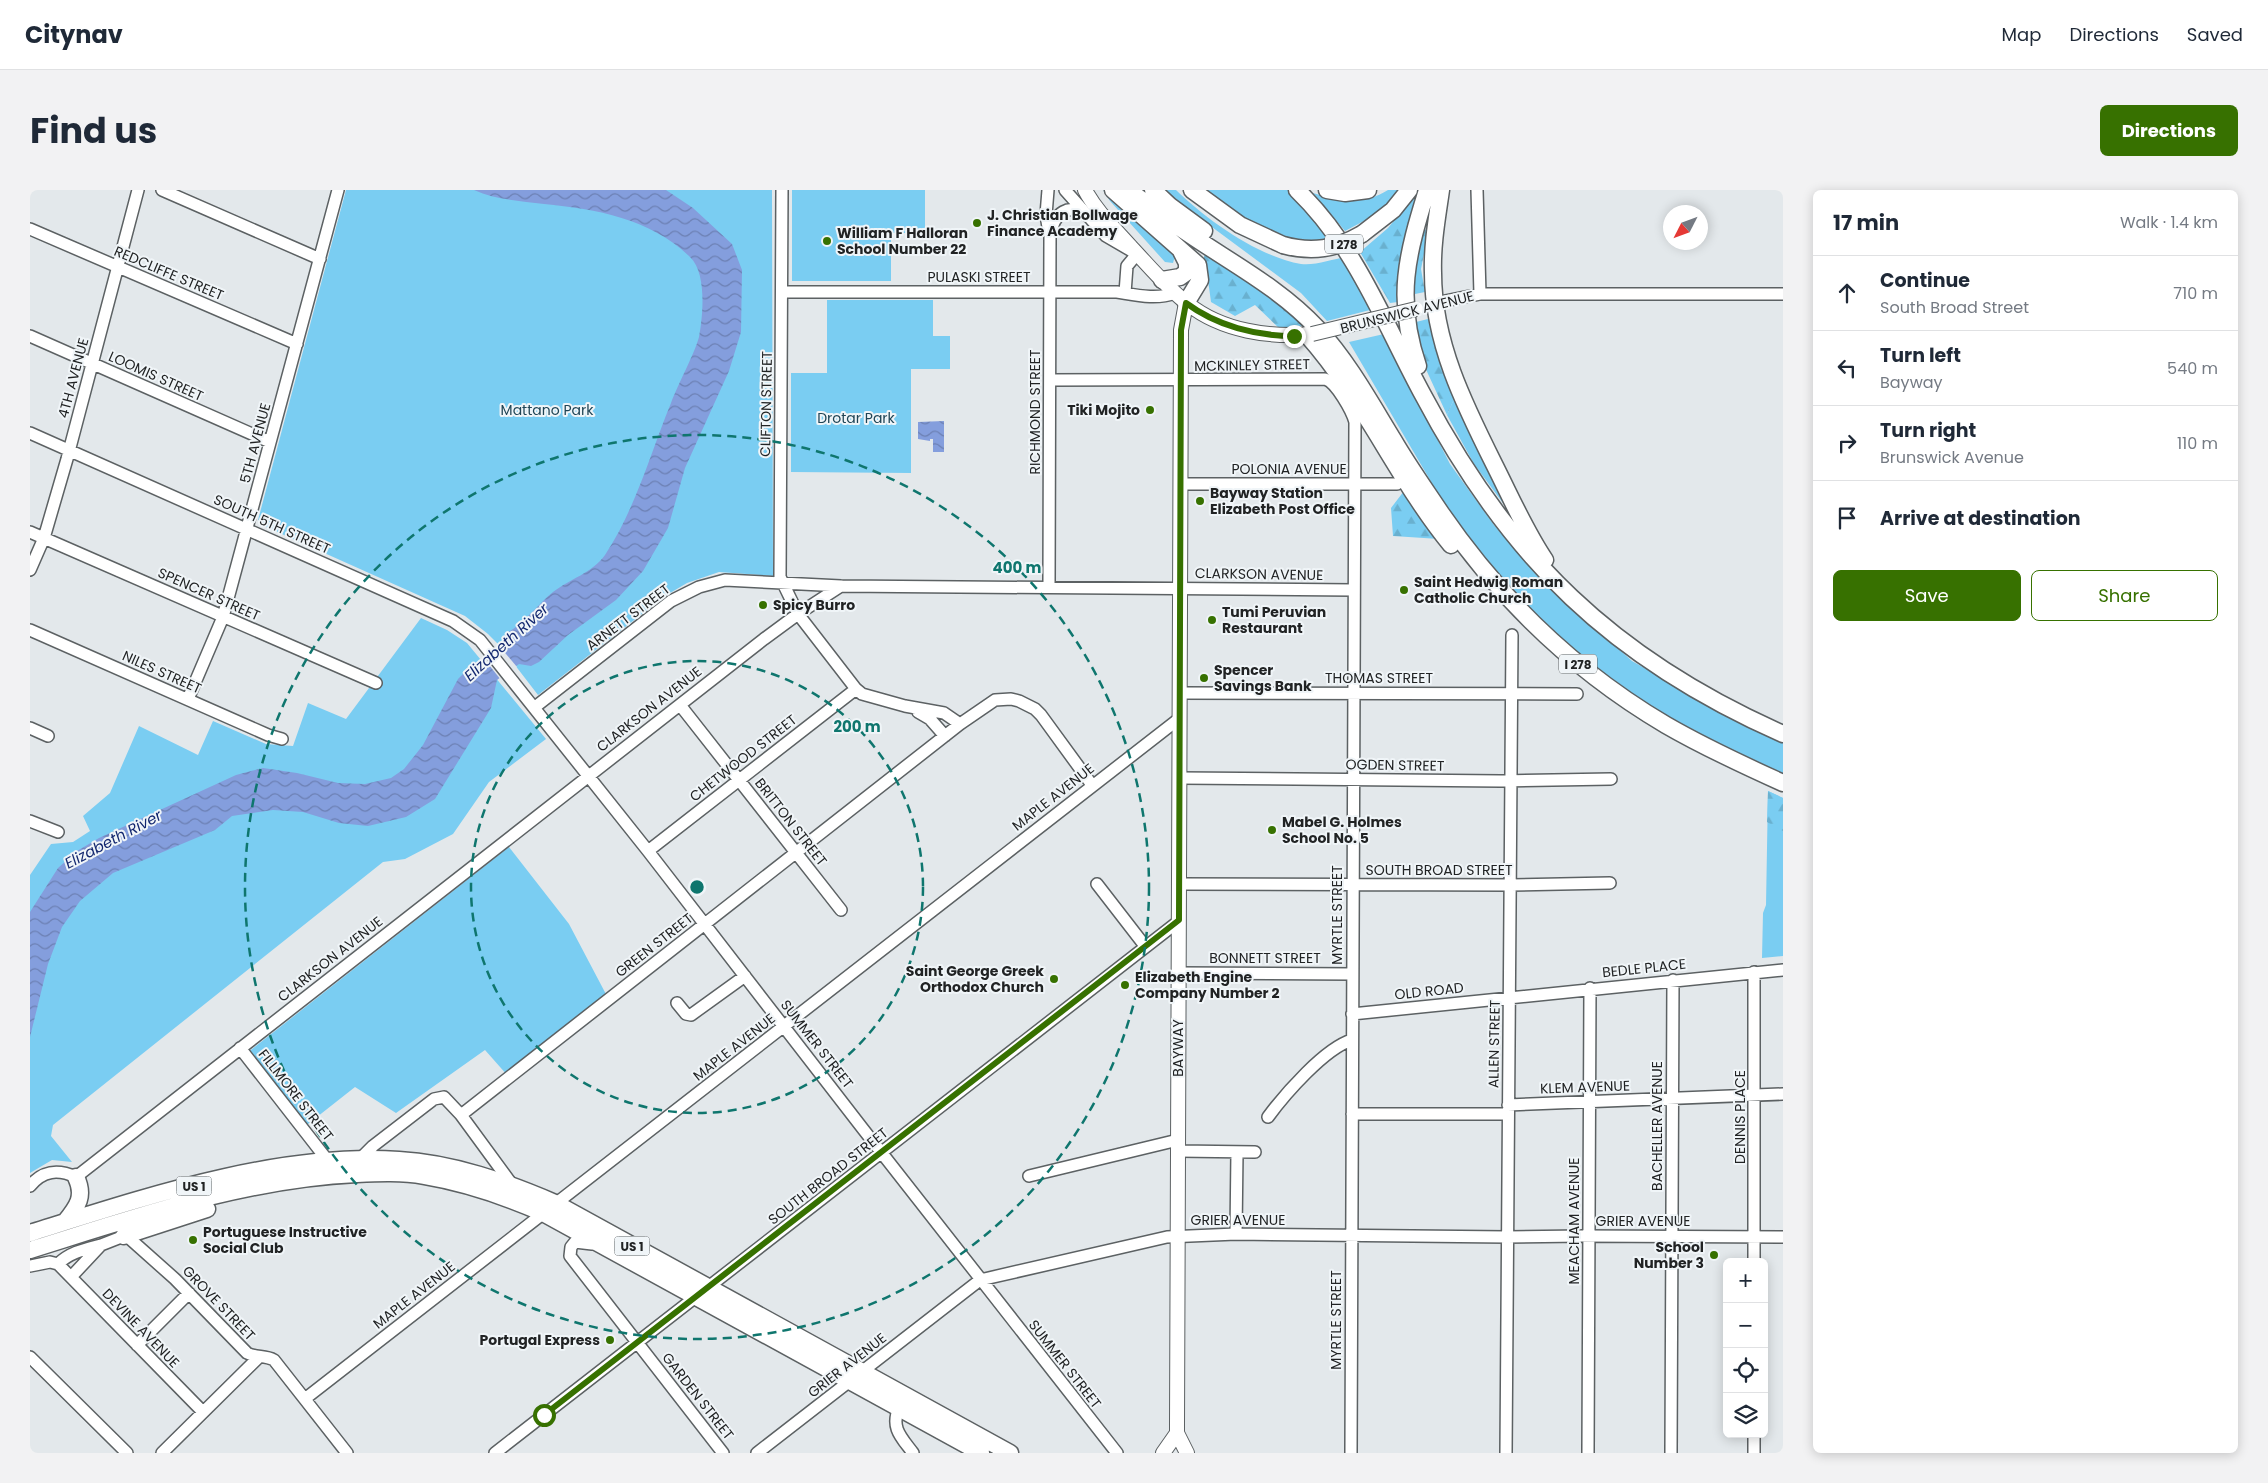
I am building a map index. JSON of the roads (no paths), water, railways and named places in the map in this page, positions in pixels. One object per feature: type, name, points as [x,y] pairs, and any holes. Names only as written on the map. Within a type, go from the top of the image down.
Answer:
[{"type":"highway","points":[[1113,190],[1181,251],[1196,262],[1201,273],[1198,284],[1180,298]]},
{"type":"highway","points":[[1129,190],[1180,228],[1269,287],[1310,321],[1354,375],[1422,485]]},
{"type":"highway","name":"I 278","points":[[1153,190],[1170,206],[1202,230],[1282,282],[1323,320],[1366,378],[1422,485],[1453,530],[1481,566],[1526,616],[1557,646],[1609,688],[1654,717],[1713,751],[1783,784]]},
{"type":"highway","points":[[1192,190],[1240,225],[1283,245],[1298,249],[1316,250],[1340,245],[1362,234],[1393,210],[1409,190]]},
{"type":"highway","name":"I 278","points":[[1297,190],[1324,218],[1355,261],[1444,433],[1471,478],[1495,512],[1530,555],[1567,593],[1616,637],[1676,679],[1716,702],[1783,734]]},
{"type":"highway","points":[[1327,190],[1345,193],[1368,190]]},
{"type":"highway","points":[[1427,190],[1406,264],[1405,305],[1413,350],[1444,433]]},
{"type":"highway","points":[[1441,190],[1433,250],[1435,304],[1446,354],[1474,424],[1532,541],[1567,593]]},
{"type":"highway","points":[[1162,280],[1180,277],[1187,272],[1187,263],[1181,251]]},
{"type":"highway","points":[[1310,334],[1340,375],[1405,482],[1444,536],[1511,610],[1557,646]]},
{"type":"highway","name":"US 1","points":[[30,1233],[206,1182],[278,1167],[361,1158],[401,1160],[436,1165],[492,1178],[513,1186],[549,1208],[856,1376],[1010,1453]]},
{"type":"highway","name":"US 1","points":[[30,1250],[237,1191],[277,1182],[329,1175],[380,1173],[423,1175],[472,1186],[549,1208],[608,1249],[703,1292]]},
{"type":"highway","points":[[66,1222],[81,1199],[80,1187],[76,1177]]},
{"type":"highway","points":[[124,1236],[214,1206],[237,1191]]},
{"type":"highway","name":"US 1","points":[[856,1376],[899,1408],[981,1453]]},
{"type":"main road","name":"BRUNSWICK AVENUE","points":[[1085,191],[1137,254],[1180,298],[1207,316],[1240,329],[1280,336],[1310,334],[1435,304]]},
{"type":"main road","name":"BAYWAY","points":[[1180,298],[1177,1433],[1187,1453]]},
{"type":"main road","points":[[1163,1453],[1177,1433]]},
{"type":"street","name":"4TH AVENUE","points":[[30,570],[44,538],[70,451],[138,190]]},
{"type":"street","points":[[162,190],[320,259]]},
{"type":"street","name":"5TH AVENUE","points":[[188,699],[224,618],[338,190]]},
{"type":"street","name":"CLIFTON STREET","points":[[782,190],[780,576],[782,584],[790,595],[798,614],[856,689]]},
{"type":"street","name":"RICHMOND STREET","points":[[1048,190],[1046,215],[1050,236],[1049,587]]},
{"type":"street","points":[[1065,190],[1110,239],[1137,254],[1127,266],[1125,293]]},
{"type":"street","points":[[1477,190],[1480,294]]},
{"type":"street","name":"RICHMOND STREET","points":[[1050,236],[1054,220],[1064,211],[1076,210],[1089,217]]},
{"type":"street","name":"REDCLIFFE STREET","points":[[30,229],[297,344]]},
{"type":"street","name":"PULASKI STREET","points":[[782,292],[1125,293],[1135,296],[1180,298]]},
{"type":"street","name":"BRUNSWICK AVENUE","points":[[1435,304],[1480,294],[1783,294]]},
{"type":"street","name":"LOOMIS STREET","points":[[30,336],[270,442]]},
{"type":"street","name":"MCKINLEY STREET","points":[[1050,380],[1325,379],[1333,382]]},
{"type":"street","name":"MYRTLE STREET","points":[[1333,382],[1353,415],[1355,422],[1351,1453]]},
{"type":"street","name":"SOUTH 5TH STREET","points":[[30,433],[453,621],[472,633],[493,654]]},
{"type":"street","name":"POLONIA AVENUE","points":[[1180,484],[1398,484]]},
{"type":"street","name":"SPENCER STREET","points":[[30,532],[224,618],[376,682]]},
{"type":"street","name":"ARNETT STREET","points":[[535,707],[671,601],[710,583],[725,580],[747,580],[782,584],[841,586]]},
{"type":"street","name":"CLARKSON AVENUE","points":[[76,1177],[588,776],[798,614],[841,586],[1180,587],[1353,590]]},
{"type":"street","name":"NILES STREET","points":[[30,630],[268,736],[282,739]]},
{"type":"street","name":"ALLEN STREET","points":[[1506,1453],[1512,635]]},
{"type":"street","name":"SUMMER STREET","points":[[493,654],[648,850],[704,925],[980,1280],[1117,1453]]},
{"type":"street","points":[[856,689],[862,694],[905,706],[944,713],[960,724]]},
{"type":"street","name":"CHETWOOD STREET","points":[[648,850],[856,689]]},
{"type":"street","name":"THOMAS STREET","points":[[1180,693],[1577,694]]},
{"type":"street","name":"GREEN STREET","points":[[461,1115],[960,724],[995,700],[1011,699],[1035,709],[1092,785]]},
{"type":"street","name":"BRITTON STREET","points":[[680,705],[841,910]]},
{"type":"street","points":[[905,706],[930,719],[945,736]]},
{"type":"street","name":"MAPLE AVENUE","points":[[306,1398],[1180,718]]},
{"type":"street","points":[[30,728],[48,736]]},
{"type":"street","name":"OGDEN STREET","points":[[1180,778],[1512,781],[1611,779]]},
{"type":"street","points":[[30,821],[58,832]]},
{"type":"street","name":"SOUTH BROAD STREET","points":[[1179,884],[1511,885],[1610,883]]},
{"type":"street","points":[[1096,884],[1145,946]]},
{"type":"street","name":"SOUTH BROAD STREET","points":[[495,1453],[1179,920]]},
{"type":"street","name":"BEDLE PLACE","points":[[1509,997],[1783,970]]},
{"type":"street","name":"DENNIS PLACE","points":[[1754,972],[1756,1096],[1754,1258]]},
{"type":"street","name":"BONNETT STREET","points":[[1179,973],[1352,974]]},
{"type":"street","points":[[677,1003],[686,1014],[691,1016],[745,976]]},
{"type":"street","name":"BACHELLER AVENUE","points":[[1671,1453],[1673,980]]},
{"type":"street","name":"MEACHAM AVENUE","points":[[1588,1453],[1590,988]]},
{"type":"street","name":"OLD ROAD","points":[[1352,1014],[1509,997]]},
{"type":"street","points":[[1268,1116],[1288,1093],[1338,1044],[1352,1040]]},
{"type":"street","name":"FILLMORE STREET","points":[[240,1048],[328,1161]]},
{"type":"street","name":"KLEM AVENUE","points":[[1352,1114],[1508,1110],[1589,1102],[1783,1094]]},
{"type":"street","points":[[361,1158],[373,1146],[434,1099],[444,1098],[461,1115],[513,1186]]},
{"type":"street","points":[[1029,1176],[1178,1145],[1237,1152],[1255,1152]]},
{"type":"street","points":[[1236,1234],[1237,1152]]},
{"type":"street","points":[[30,1186],[40,1176],[51,1172],[60,1172],[76,1177]]},
{"type":"street","points":[[146,1230],[145,1241],[149,1254]]},
{"type":"street","name":"GRIER AVENUE","points":[[757,1453],[980,1280],[1178,1235],[1351,1235],[1507,1238],[1589,1236],[1783,1237]]},
{"type":"street","points":[[30,1266],[50,1262],[58,1264],[64,1257],[73,1253],[124,1236]]},
{"type":"street","name":"GROVE STREET","points":[[124,1236],[149,1254],[247,1353],[258,1358],[263,1356],[274,1360],[306,1398],[347,1453]]},
{"type":"street","name":"GARDEN STREET","points":[[608,1249],[576,1241],[572,1245],[570,1256],[724,1453]]},
{"type":"street","points":[[70,1277],[101,1245]]},
{"type":"street","name":"DEVINE AVENUE","points":[[58,1264],[204,1412]]},
{"type":"street","points":[[137,1345],[189,1293]]},
{"type":"street","points":[[30,1357],[127,1453]]},
{"type":"street","points":[[162,1453],[258,1358]]},
{"type":"street","points":[[899,1408],[895,1418],[896,1426],[913,1453]]},
{"type":"street","points":[[1754,1438],[1754,1453]]},
{"type":"water","name":"Elizabeth River","points":[[474,190],[666,190],[693,208],[732,244],[742,270],[741,332],[729,371],[685,468],[668,528],[643,571],[616,600],[568,635],[539,662],[531,666],[519,664],[497,680],[491,708],[435,799],[406,817],[368,826],[339,823],[303,812],[273,810],[232,816],[215,830],[113,873],[80,901],[62,927],[48,964],[30,1037],[30,912],[58,868],[77,851],[99,838],[236,775],[263,768],[297,773],[338,783],[365,784],[391,778],[404,769],[423,745],[458,679],[475,662],[481,664],[505,643],[505,634],[524,620],[553,592],[594,567],[605,555],[616,537],[634,500],[663,422],[699,337],[702,318],[702,295],[699,273],[690,257],[675,244],[641,225],[622,218],[584,209],[500,198]]},
{"type":"water","points":[[944,421],[944,452],[933,452],[933,439],[930,439],[930,441],[918,439],[918,422]]},
{"type":"place","name":"J. Christian Bollwage Finance Academy","points":[[977,223]]},
{"type":"place","name":"William F Halloran School Number 22","points":[[827,241]]},
{"type":"place","name":"Tiki Mojito","points":[[1150,410]]},
{"type":"place","name":"Bayway Station Elizabeth Post Office","points":[[1200,501]]},
{"type":"place","name":"Saint Hedwig Roman Catholic Church","points":[[1404,590]]},
{"type":"place","name":"Spicy Burro","points":[[763,605]]},
{"type":"place","name":"Tumi Peruvian Restaurant","points":[[1212,620]]},
{"type":"place","name":"Spencer Savings Bank","points":[[1204,678]]},
{"type":"place","name":"Mabel G. Holmes School No. 5","points":[[1272,830]]},
{"type":"place","name":"Saint George Greek Orthodox Church","points":[[1054,979]]},
{"type":"place","name":"Elizabeth Engine Company Number 2","points":[[1125,985]]},
{"type":"place","name":"Portuguese Instructive Social Club","points":[[193,1240]]},
{"type":"place","name":"School Number 3","points":[[1714,1255]]},
{"type":"place","name":"Portugal Express","points":[[610,1340]]},
{"type":"park label","name":"Mattano Park","points":[[547,410]]},
{"type":"park label","name":"Drotar Park","points":[[856,418]]}]
